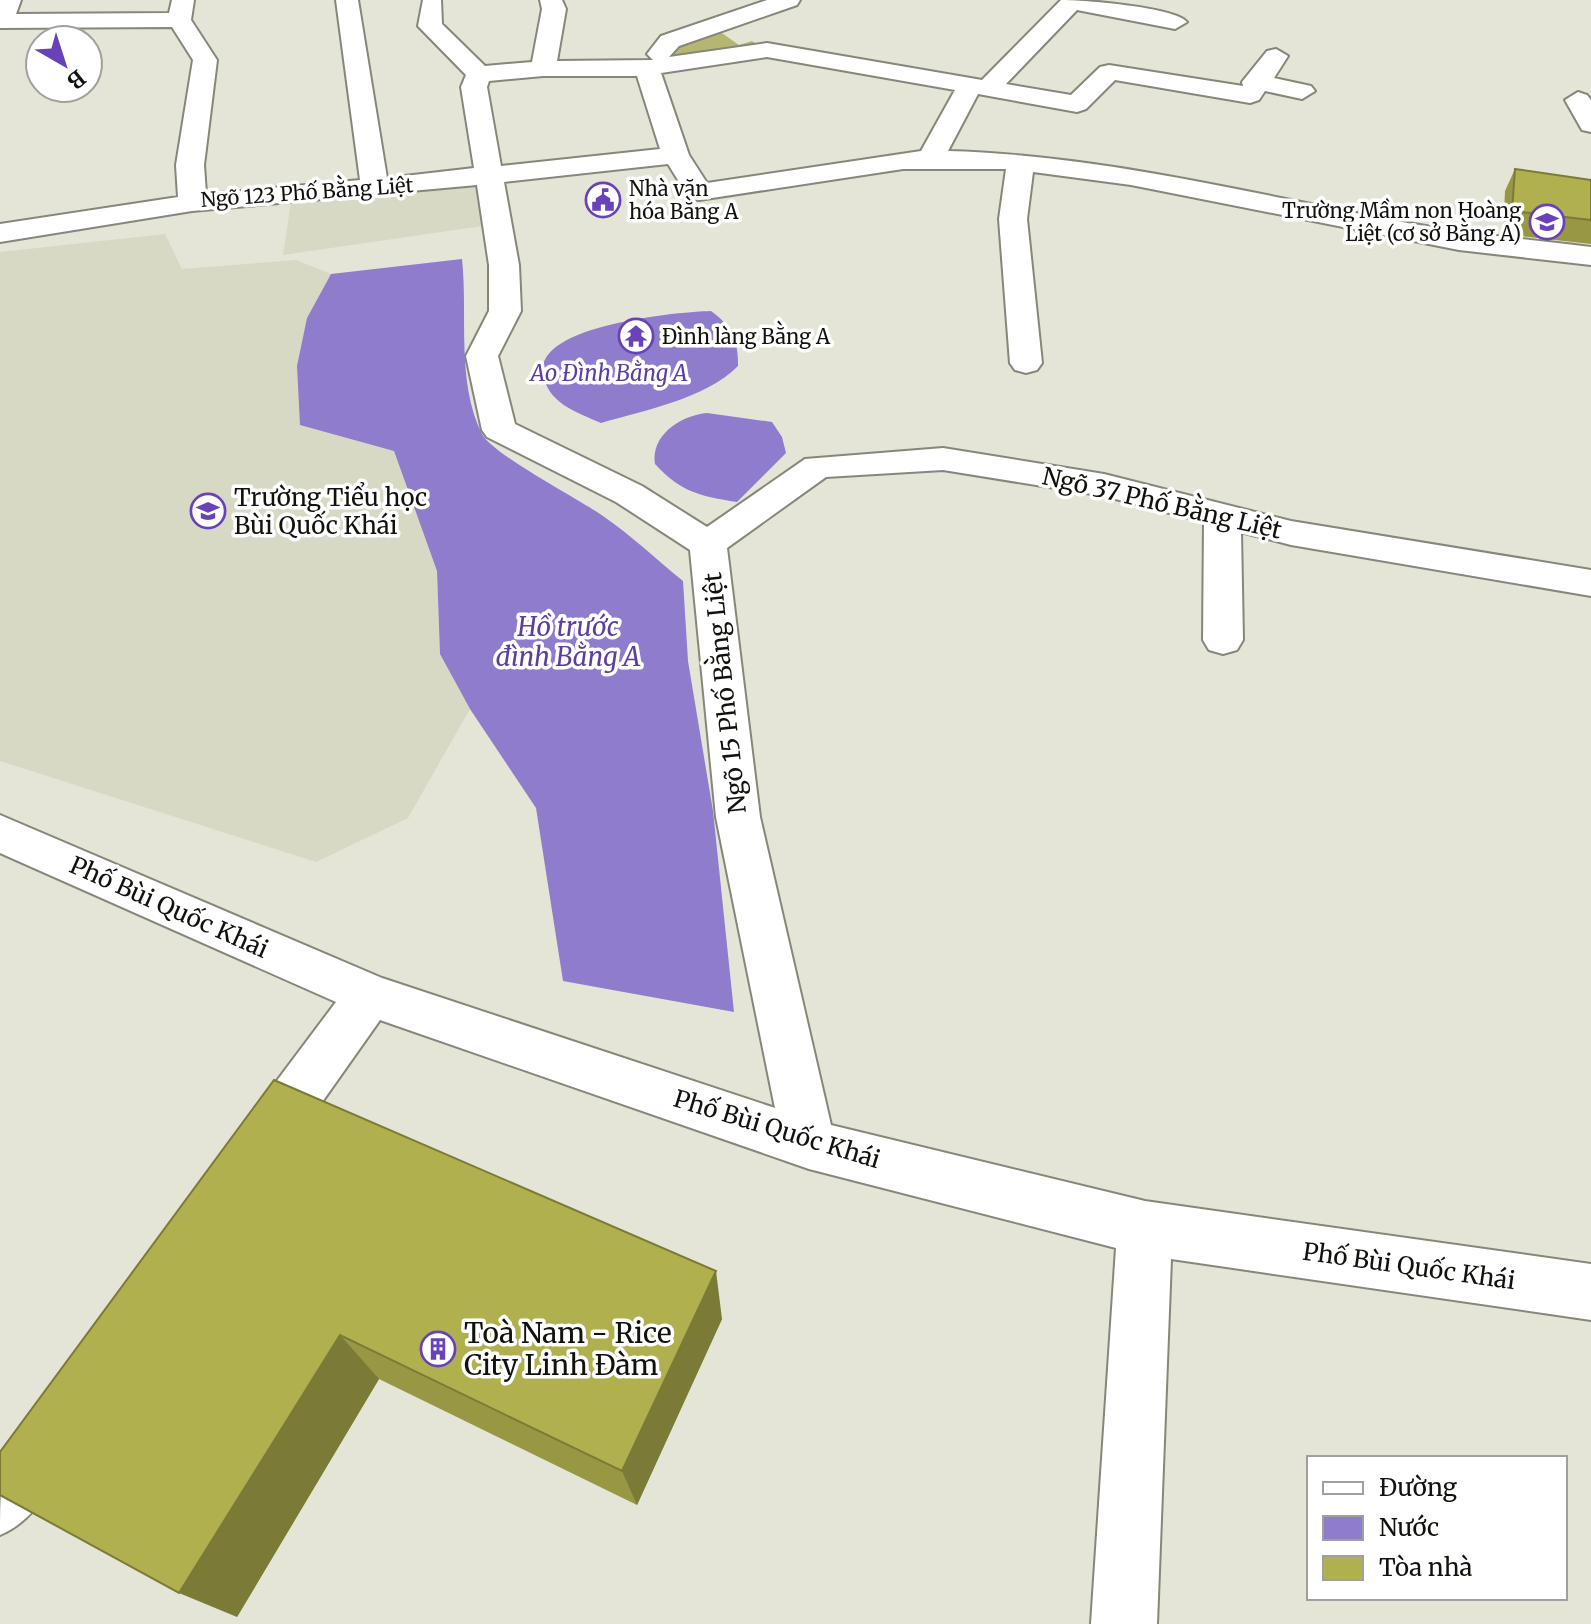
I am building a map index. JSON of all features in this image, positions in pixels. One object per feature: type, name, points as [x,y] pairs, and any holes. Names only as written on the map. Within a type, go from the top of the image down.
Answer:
[{"type":"street","points":[[10,0],[2,21],[181,10]]},
{"type":"street","points":[[347,0],[375,188]]},
{"type":"street","points":[[543,69],[554,9],[551,0]]},
{"type":"street","points":[[647,68],[670,41],[789,0]]},
{"type":"street","points":[[432,3],[430,26],[479,74],[543,69],[647,68],[767,50],[1077,104],[1109,72],[1250,95],[1255,82],[1276,56]]},
{"type":"street","points":[[931,158],[980,86],[1070,4],[1168,27]]},
{"type":"street","name":"Ngõ 123 Phố Bằng Liệt","points":[[181,10],[205,60],[190,165],[192,203],[375,188],[676,155]]},
{"type":"street","points":[[647,68],[676,155],[699,192],[735,190],[846,167],[931,158],[1021,162],[1185,184],[1460,241],[1591,256]]},
{"type":"street","points":[[479,74],[474,87],[487,176]]},
{"type":"street","points":[[1255,82],[1302,91]]},
{"type":"street","points":[[1578,100],[1591,124]]},
{"type":"street","points":[[1021,162],[1013,219],[1026,363]]},
{"type":"street","name":"Ngõ 15 Phố Bằng Liệt","points":[[487,176],[504,265],[505,311],[482,356],[499,430],[629,494],[708,544],[738,817],[809,1144]]},
{"type":"street","points":[[0,233],[192,203]]},
{"type":"street","name":"Ngõ 37 Phố Bằng Liệt","points":[[708,544],[817,467],[943,459],[1104,485],[1291,533],[1591,583]]},
{"type":"street","points":[[1222,516],[1223,640]]},
{"type":"street","name":"Phố Bùi Quốc Khái","points":[[0,833],[370,995],[809,1144],[1145,1228],[1591,1292]]},
{"type":"street","points":[[240,1173],[370,995]]},
{"type":"street","points":[[1124,1624],[1145,1228]]},
{"type":"street","points":[[0,1504],[65,1415]]},
{"type":"shaded area","points":[[488,181],[496,224],[283,255],[291,202]]},
{"type":"shaded area","name":"Trường Tiểu học Bùi Quốc Khái","points":[[165,234],[182,269],[296,260],[331,274],[307,318],[394,451],[437,571],[440,654],[470,709],[408,818],[316,862],[0,761],[0,252]]},
{"type":"green space","points":[[716,29],[739,45],[752,41],[763,49],[663,57],[659,54]]},
{"type":"water","name":"Hồ trước đình Bằng A","points":[[462,259],[466,371],[474,414],[482,434],[489,443],[519,465],[613,523],[683,581],[688,661],[713,811],[734,1012],[563,981],[536,808],[470,709],[440,654],[437,571],[394,451],[300,425],[297,366],[307,318],[331,274]]},
{"type":"water","name":"Ao Đình Bằng A","points":[[711,311],[724,322],[732,335],[738,366],[709,387],[655,408],[601,423],[564,405],[550,392],[543,373],[547,357],[562,343],[612,324],[669,314]]},
{"type":"water","points":[[707,413],[772,422],[782,437],[786,453],[737,502],[682,487],[655,464],[658,444],[670,428],[678,422]]},
{"type":"building","points":[[1515,169],[1591,180],[1591,220],[1512,211]]},
{"type":"building","name":"Toà Nam - Rice City Linh Đàm","points":[[274,1080],[716,1271],[622,1471],[340,1335],[179,1593],[0,1495],[0,1452]]},
{"type":"place","name":"Nhà văn hóa Bằng A","points":[[603,200]]},
{"type":"place","name":"Trường Mầm non Hoàng Liệt (cơ sở Bằng A)","points":[[1547,222]]},
{"type":"place","name":"Đình làng Bằng A","points":[[636,336]]},
{"type":"place","name":"Trường Tiểu học Bùi Quốc Khái","points":[[208,511]]},
{"type":"place","name":"Toà Nam - Rice City Linh Đàm","points":[[438,1349]]}]
